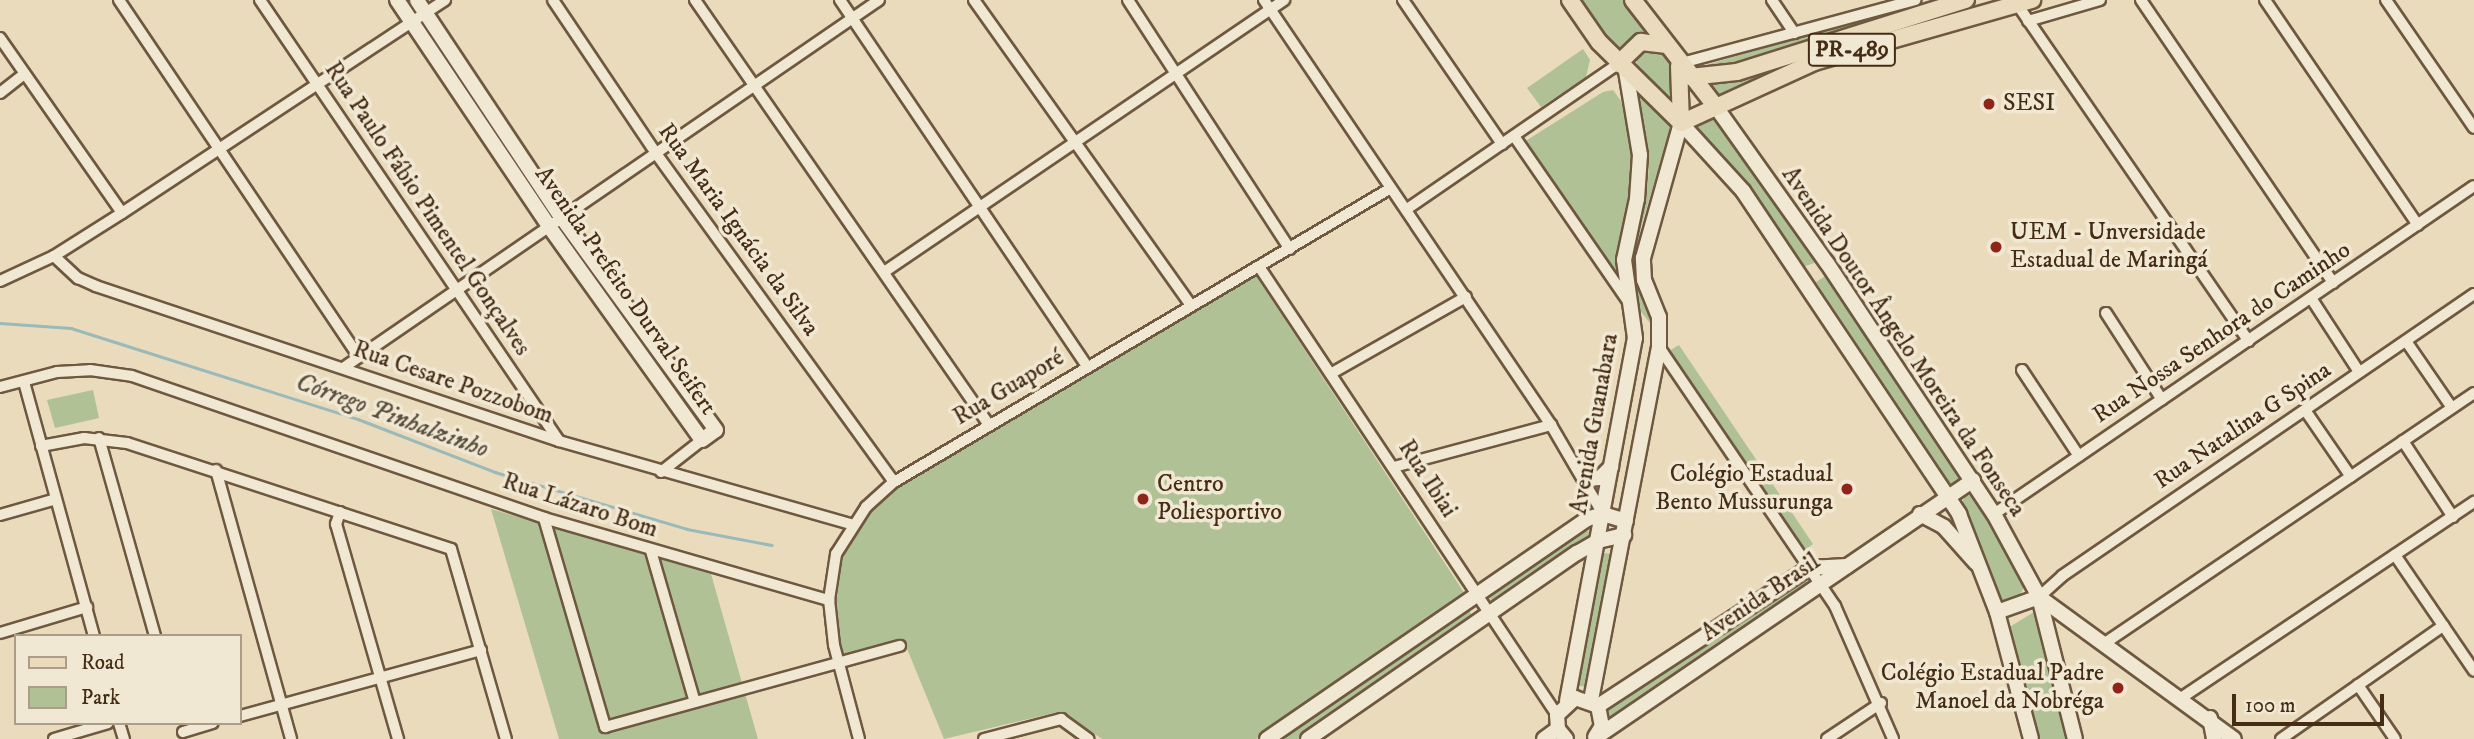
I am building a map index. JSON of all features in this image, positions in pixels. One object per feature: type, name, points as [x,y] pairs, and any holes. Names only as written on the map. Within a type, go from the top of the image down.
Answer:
[{"type":"main road","name":"Avenida Doutor Ângelo Moreira da Fonseca","points":[[1570,0],[1622,68],[1662,105],[1682,116]]},
{"type":"main road","name":"Avenida Doutor Ângelo Moreira da Fonseca","points":[[1633,0],[1713,108]]},
{"type":"main road","name":"PR-489","points":[[1690,77],[1737,72],[1966,0]]},
{"type":"main road","name":"PR-489","points":[[1682,116],[1713,108],[1814,62],[2025,2]]},
{"type":"main road","points":[[1622,68],[1641,42],[1665,46]]},
{"type":"main road","points":[[1678,64],[1682,116]]},
{"type":"street","points":[[119,0],[222,149],[358,356]]},
{"type":"street","name":"Rua Paulo Fábio Pimentel Gonçalves","points":[[260,0],[559,441]]},
{"type":"street","name":"Avenida Prefeito Durval Seifert","points":[[397,0],[548,225],[702,440],[716,430],[561,217],[417,0]]},
{"type":"street","points":[[0,281],[54,256],[222,149],[445,0]]},
{"type":"street","name":"Rua Maria Ignácia da Silva","points":[[553,0],[655,152],[894,482]]},
{"type":"street","points":[[695,0],[989,425]]},
{"type":"street","points":[[841,0],[1087,366]]},
{"type":"street","points":[[343,368],[879,0]]},
{"type":"street","points":[[974,0],[1191,306]]},
{"type":"street","points":[[1128,0],[1290,249]]},
{"type":"street","points":[[884,272],[1176,73],[1267,5],[1284,0]]},
{"type":"street","points":[[1403,0],[1502,144]]},
{"type":"street","points":[[1772,0],[1794,33]]},
{"type":"street","points":[[1678,64],[1913,0]]},
{"type":"street","points":[[2028,21],[2100,0]]},
{"type":"street","points":[[2141,0],[2333,283]]},
{"type":"street","points":[[2264,0],[2418,225]]},
{"type":"street","points":[[2386,0],[2474,128]]},
{"type":"street","points":[[2025,2],[2028,21],[2249,341]]},
{"type":"street","points":[[1267,5],[1552,425],[1603,514],[1625,528]]},
{"type":"street","points":[[0,38],[122,213]]},
{"type":"street","points":[[1406,209],[1622,68]]},
{"type":"street","name":"Avenida Guanabara","points":[[1567,701],[1635,338],[1625,247],[1637,198],[1640,155],[1622,68]]},
{"type":"street","points":[[0,93],[24,74]]},
{"type":"street","name":"Avenida Doutor Ângelo Moreira da Fonseca","points":[[1713,108],[1994,514],[2039,597],[2075,739]]},
{"type":"street","name":"Avenida Guanabara","points":[[1596,737],[1602,726],[1595,703],[1659,347],[1659,317],[1644,280],[1643,258],[1682,116]]},
{"type":"street","name":"Avenida Doutor Ângelo Moreira da Fonseca","points":[[1682,116],[1743,191],[1948,495],[1997,612],[2031,739]]},
{"type":"street","points":[[1514,136],[1630,304]]},
{"type":"street","name":"Rua Nossa Senhora do Caminho","points":[[1994,514],[2474,186]]},
{"type":"street","name":"Rua Guaporé","points":[[859,739],[840,662],[829,600],[836,554],[851,524],[894,482],[1087,366],[1260,268],[1391,188]]},
{"type":"street","name":"Rua Cesare Pozzobom","points":[[54,256],[78,278],[96,286],[559,441],[851,524]]},
{"type":"street","name":"Rua Ibiai","points":[[1260,268],[1394,467],[1560,728]]},
{"type":"street","name":"Rua Natalina G Spina","points":[[2039,597],[2062,576],[2474,294]]},
{"type":"street","points":[[1332,373],[1466,297]]},
{"type":"street","points":[[2311,298],[2360,373]]},
{"type":"street","points":[[2106,313],[2162,400]]},
{"type":"street","points":[[2406,341],[2452,408]]},
{"type":"street","points":[[1659,347],[1822,586],[1852,639],[1881,703],[1893,739]]},
{"type":"street","name":"Rua Lázaro Bom","points":[[0,387],[57,372],[90,370],[146,380],[544,519],[829,600]]},
{"type":"street","points":[[2022,370],[2079,456]]},
{"type":"street","points":[[23,382],[94,634]]},
{"type":"street","points":[[2105,643],[2474,393]]},
{"type":"street","points":[[2305,410],[2351,477]]},
{"type":"street","points":[[1394,467],[1552,425]]},
{"type":"street","points":[[41,446],[99,438],[216,470],[451,549],[506,739]]},
{"type":"street","points":[[99,438],[154,634]]},
{"type":"street","points":[[661,472],[702,440]]},
{"type":"street","points":[[2403,441],[2453,517]]},
{"type":"street","points":[[1585,479],[1600,478],[1612,467]]},
{"type":"street","points":[[216,470],[291,739]]},
{"type":"street","points":[[1847,566],[1973,480]]},
{"type":"street","points":[[0,515],[55,499]]},
{"type":"street","points":[[2181,698],[2474,502]]},
{"type":"street","points":[[340,512],[336,524],[398,739]]},
{"type":"street","points":[[1267,739],[1587,519],[1603,514]]},
{"type":"street","points":[[1920,514],[1944,527],[1980,569]]},
{"type":"street","points":[[544,519],[605,727],[900,646]]},
{"type":"street","points":[[1308,739],[1577,553],[1625,528]]},
{"type":"street","points":[[651,551],[695,702]]},
{"type":"street","points":[[1577,553],[1592,565]]},
{"type":"street","points":[[2395,555],[2474,671]]},
{"type":"street","name":"Avenida Brasil","points":[[1595,703],[1809,568],[1847,566]]},
{"type":"street","name":"Avenida Brasil","points":[[1596,737],[1822,586],[1847,566]]},
{"type":"street","points":[[1997,612],[2039,597],[2236,738]]},
{"type":"street","points":[[0,633],[87,607]]},
{"type":"street","points":[[2281,739],[2443,626]]},
{"type":"street","points":[[242,715],[481,650]]},
{"type":"street","points":[[2358,685],[2395,739]]},
{"type":"street","points":[[1544,739],[1560,728],[1567,701],[1595,703]]},
{"type":"street","points":[[1828,739],[1881,703]]},
{"type":"street","points":[[2210,718],[2214,739]]},
{"type":"street","points":[[984,739],[1061,719],[1090,739]]},
{"type":"street","points":[[54,739],[101,725]]},
{"type":"street","points":[[183,731],[206,725]]},
{"type":"green space","points":[[1579,0],[1625,0],[1650,34],[1632,38],[1621,58]]},
{"type":"green space","points":[[1930,0],[1958,0],[1775,51],[1739,66],[1706,65]]},
{"type":"green space","points":[[1993,0],[2019,0],[1717,100],[1703,84]]},
{"type":"green space","points":[[1643,48],[1661,52],[1669,63],[1677,103],[1667,98],[1637,66],[1636,58]]},
{"type":"green space","points":[[1583,49],[1590,60],[1586,77],[1541,107],[1527,88]]},
{"type":"green space","points":[[1637,86],[1672,123],[1641,227],[1636,260],[1653,313],[1653,327],[1639,309],[1631,262],[1648,182],[1649,155]]},
{"type":"green space","points":[[1613,90],[1621,101],[1634,159],[1634,186],[1615,276],[1524,142],[1603,92]]},
{"type":"green space","points":[[1709,115],[1715,117],[1817,262],[1803,267],[1759,198],[1694,127]]},
{"type":"green space","points":[[1827,275],[1962,477],[1955,484],[1950,483],[1816,282]]},
{"type":"green space","name":"Centro Poliesportivo","points":[[1256,276],[1465,594],[1256,739],[1102,739],[1062,711],[944,739],[903,639],[843,656],[835,617],[841,562],[856,528],[894,489]]},
{"type":"green space","points":[[1679,345],[1813,544],[1804,551],[1669,351]]},
{"type":"green space","points":[[93,390],[99,418],[55,428],[47,400]]},
{"type":"green space","points":[[1973,494],[2025,585],[2018,599],[2004,603],[1996,597],[1962,505],[1964,497]]},
{"type":"green space","points":[[491,509],[711,574],[758,739],[559,739]]},
{"type":"green space","points":[[1583,529],[1589,532],[1587,542],[1496,602],[1490,599],[1490,592]]},
{"type":"green space","points":[[1599,552],[1611,554],[1587,687],[1573,685]]},
{"type":"green space","points":[[1803,578],[1810,587],[1608,722],[1605,710]]},
{"type":"green space","points":[[1469,608],[1473,621],[1298,739],[1273,739]]},
{"type":"green space","points":[[2034,612],[2037,613],[2070,739],[2038,739],[2008,628]]},
{"type":"waterway","name":"Córrego Pinhalzinho","points":[[0,323],[71,328],[358,419],[495,472],[687,529],[772,545]]},
{"type":"place","name":"SESI","points":[[1989,104]]},
{"type":"place","name":"UEM - Unversidade Estadual de Maringá","points":[[1996,247]]},
{"type":"place","name":"Colégio Estadual Bento Mussurunga","points":[[1847,489]]},
{"type":"place","name":"Centro Poliesportivo","points":[[1143,499]]},
{"type":"place","name":"Colégio Estadual Padre Manoel da Nobréga","points":[[2118,688]]}]
